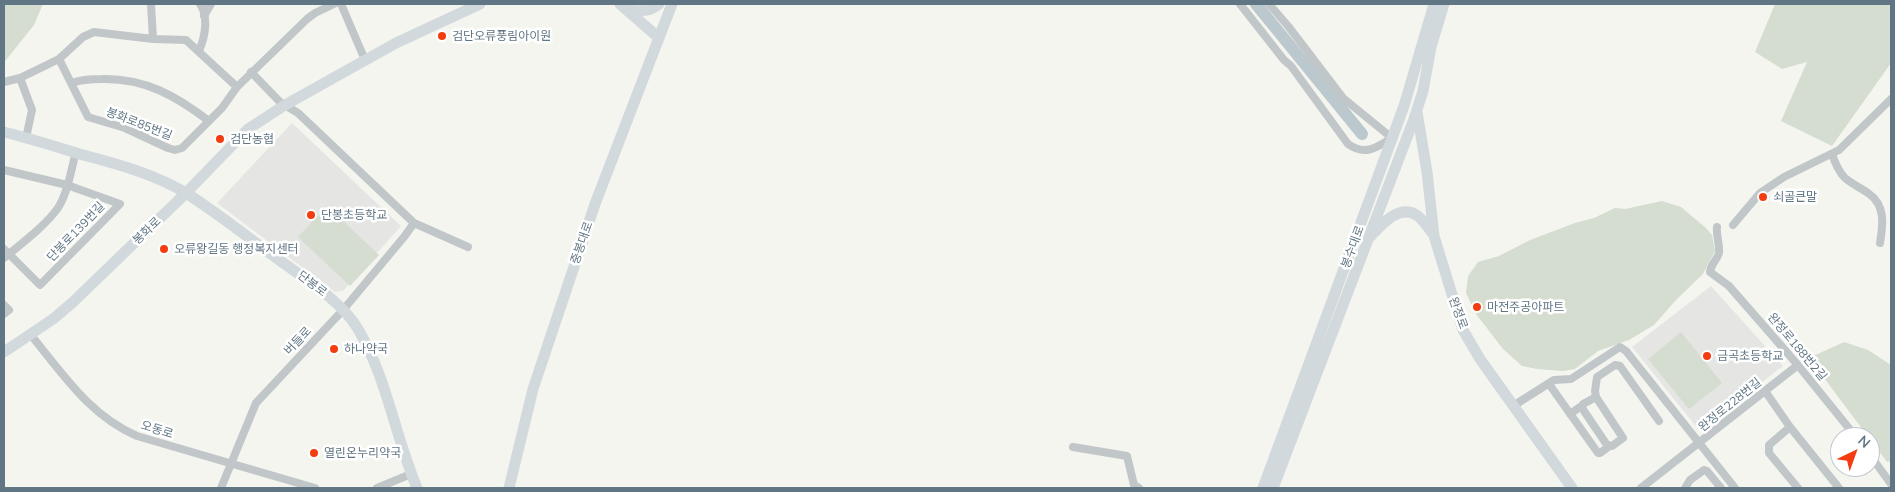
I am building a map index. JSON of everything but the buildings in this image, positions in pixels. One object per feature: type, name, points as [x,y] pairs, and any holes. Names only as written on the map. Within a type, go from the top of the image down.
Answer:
[{"type":"main road","name":"봉화로","points":[[4,352],[54,319],[72,303],[186,193],[248,129],[285,105],[396,43],[480,4]]},
{"type":"main road","points":[[623,6],[639,12],[648,10],[658,4]]},
{"type":"main road","name":"중봉대로","points":[[509,488],[533,389],[595,204],[672,4]]},
{"type":"main road","name":"봉수대로","points":[[1263,488],[1404,106],[1434,4]]},
{"type":"main road","name":"봉수대로","points":[[1273,488],[1417,109],[1423,91],[1431,47],[1444,4]]},
{"type":"main road","points":[[623,6],[659,38]]},
{"type":"main road","points":[[1417,109],[1416,89],[1419,56]]},
{"type":"main road","name":"완정로","points":[[1417,109],[1427,172],[1434,236],[1462,330],[1480,359],[1572,488]]},
{"type":"main road","name":"단봉로","points":[[4,132],[76,152],[154,177],[186,193],[300,275],[343,310],[358,328],[374,361],[417,488]]},
{"type":"main road","points":[[1385,158],[1390,156],[1396,165]]},
{"type":"main road","points":[[1366,241],[1385,220],[1396,214],[1406,212],[1417,216],[1434,236]]},
{"type":"street","points":[[151,4],[153,39]]},
{"type":"street","points":[[200,4],[204,16],[204,36],[200,51]]},
{"type":"street","points":[[204,16],[211,4]]},
{"type":"street","name":"봉화로85번길","points":[[59,59],[87,114],[91,118],[124,128],[175,150],[182,148],[222,108],[251,72],[310,16],[334,4]]},
{"type":"street","points":[[341,4],[365,60]]},
{"type":"street","points":[[1240,4],[1284,60],[1291,66],[1348,144],[1364,151],[1377,148],[1392,138],[1343,98],[1270,4]]},
{"type":"street","points":[[4,82],[20,78],[59,59],[83,37],[94,32],[153,39],[186,40],[237,87]]},
{"type":"street","points":[[251,72],[285,105],[298,113],[414,222],[468,246]]},
{"type":"street","points":[[20,78],[32,110],[26,138]]},
{"type":"street","points":[[72,83],[91,79],[117,78],[153,86],[186,103],[209,121]]},
{"type":"street","points":[[1733,225],[1760,193],[1784,176],[1839,150],[1891,99]]},
{"type":"street","name":"단봉로139번길","points":[[4,170],[67,185],[120,204],[40,285],[5,254],[42,225],[58,207],[67,185],[76,152]]},
{"type":"street","points":[[1832,154],[1838,169],[1845,178],[1871,194],[1877,202],[1884,221],[1880,243]]},
{"type":"street","name":"버들로","points":[[221,488],[256,403],[343,310],[404,237],[414,222]]},
{"type":"street","name":"완정로188번2길","points":[[1717,227],[1716,236],[1719,251],[1710,267],[1710,272],[1730,286],[1848,427]]},
{"type":"street","points":[[4,305],[9,310],[4,314]]},
{"type":"street","name":"오동로","points":[[30,334],[88,405],[118,428],[137,436],[315,488]]},
{"type":"street","points":[[1514,406],[1554,380],[1571,379],[1620,347],[1626,351],[1698,444]]},
{"type":"street","points":[[1582,408],[1607,444],[1612,446],[1623,438],[1596,398],[1594,390],[1597,377],[1615,365],[1620,366],[1659,421]]},
{"type":"street","name":"완정로228번길","points":[[1641,488],[1798,365]]},
{"type":"street","points":[[1549,384],[1598,452],[1600,453],[1608,448],[1607,444]]},
{"type":"street","points":[[1765,391],[1790,427],[1839,488]]},
{"type":"street","points":[[1570,414],[1580,407],[1582,408],[1583,404],[1596,398]]},
{"type":"street","points":[[1790,427],[1769,445],[1769,453],[1798,488]]},
{"type":"street","name":"완정로228번길","points":[[1698,444],[1735,488]]},
{"type":"street","points":[[1074,447],[1126,456],[1134,485],[1139,488]]},
{"type":"street","points":[[1880,469],[1891,484]]},
{"type":"street","points":[[1685,488],[1690,480],[1704,470],[1721,488]]},
{"type":"street","points":[[377,488],[411,474]]},
{"type":"shaded area","points":[[4,4],[43,4],[34,25],[4,61]]},
{"type":"shaded area","points":[[1775,4],[1891,4],[1891,63],[1832,146],[1781,121],[1807,62],[1782,69],[1755,52]]},
{"type":"shaded area","name":"단봉초등학교","points":[[292,123],[401,226],[343,291],[335,292],[217,203]]},
{"type":"shaded area","points":[[1662,201],[1681,207],[1706,228],[1712,235],[1715,251],[1703,274],[1654,325],[1629,340],[1598,351],[1575,369],[1563,371],[1522,366],[1503,349],[1476,314],[1466,293],[1468,276],[1478,262],[1499,256],[1530,240],[1594,218],[1615,208],[1625,209]]},
{"type":"shaded area","points":[[327,206],[379,255],[350,286],[298,237]]},
{"type":"shaded area","name":"금곡초등학교","points":[[1711,286],[1783,366],[1699,430],[1632,347]]},
{"type":"shaded area","points":[[1681,332],[1722,383],[1689,409],[1648,359]]},
{"type":"shaded area","points":[[1844,342],[1868,350],[1891,365],[1891,461],[1887,462],[1880,453],[1880,427],[1861,427],[1809,358]]},
{"type":"waterway","points":[[1256,4],[1362,134]]},
{"type":"place","name":"검단오류풍림아이원","points":[[442,36]]},
{"type":"place","name":"검단농협","points":[[220,139]]},
{"type":"place","name":"쇠골큰말","points":[[1763,197]]},
{"type":"place","name":"단봉초등학교","points":[[311,215]]},
{"type":"place","name":"오류왕길동 행정복지센터","points":[[164,249]]},
{"type":"place","name":"마전주공아파트","points":[[1477,307]]},
{"type":"place","name":"하나약국","points":[[334,349]]},
{"type":"place","name":"금곡초등학교","points":[[1707,356]]},
{"type":"place","name":"열린온누리약국","points":[[314,453]]}]
